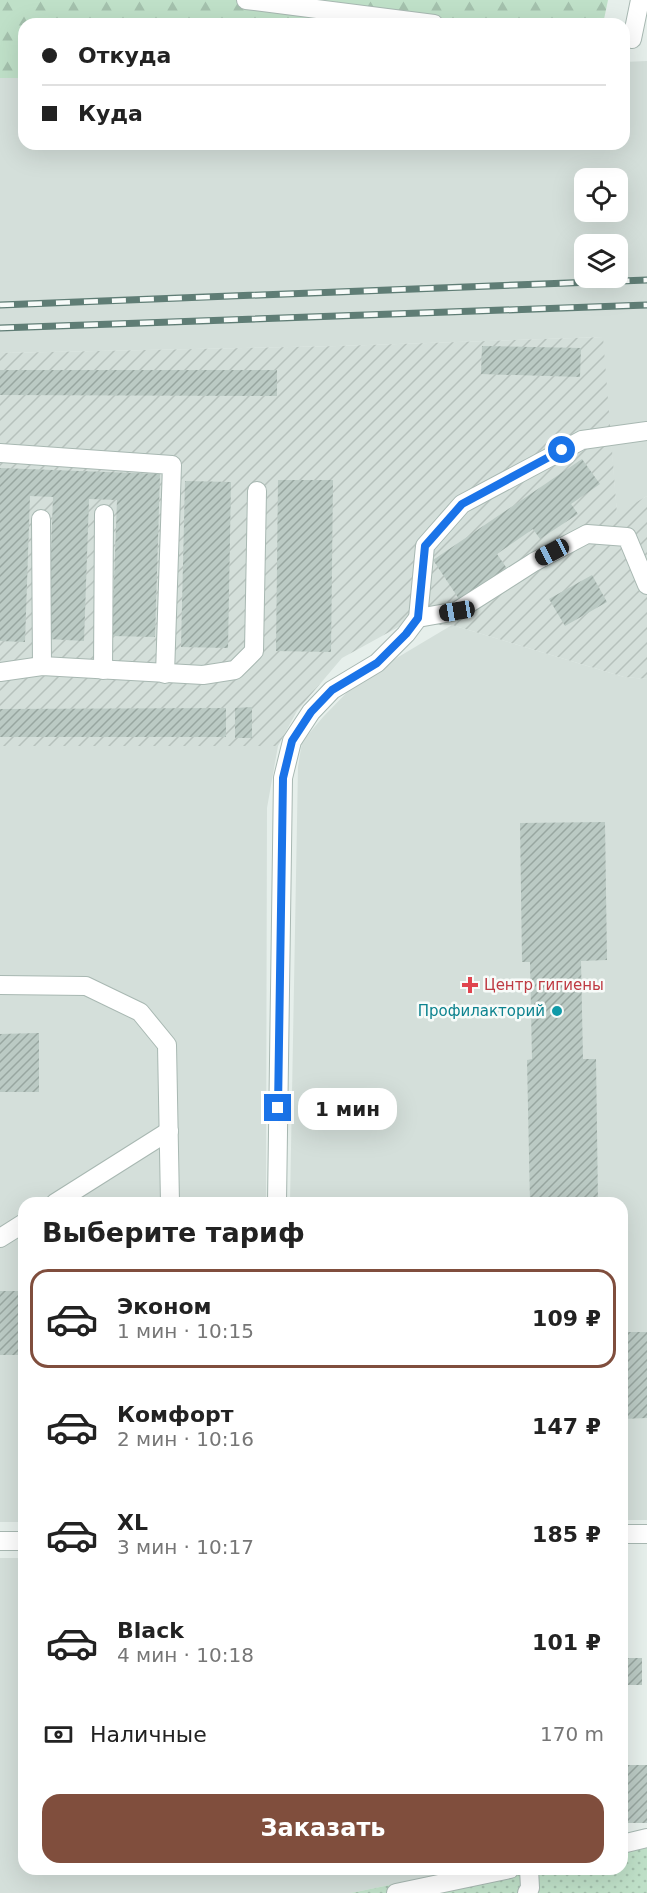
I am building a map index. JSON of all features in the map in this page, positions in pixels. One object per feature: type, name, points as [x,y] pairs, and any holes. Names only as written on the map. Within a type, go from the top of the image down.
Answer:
[{"type":"street","points":[[246,0],[387,18]]},
{"type":"street","points":[[634,39],[640,0]]},
{"type":"street","points":[[277,1197],[283,778],[292,741],[311,712],[332,690],[377,663],[406,634],[418,618],[425,546],[462,504],[582,440],[647,431]]},
{"type":"street","points":[[0,453],[172,465],[165,674]]},
{"type":"street","points":[[0,672],[42,666],[203,675],[235,670],[254,651],[257,491]]},
{"type":"street","points":[[103,670],[104,514]]},
{"type":"street","points":[[41,519],[42,666]]},
{"type":"street","points":[[418,618],[457,611],[534,562],[587,534],[627,537],[647,585]]},
{"type":"street","points":[[0,985],[86,986],[140,1012],[167,1046],[170,1197]]},
{"type":"street","points":[[64,1197],[169,1131]]},
{"type":"street","points":[[0,1238],[18,1227]]},
{"type":"street","points":[[628,1534],[647,1534]]},
{"type":"street","points":[[0,1541],[18,1541]]},
{"type":"street","points":[[628,1843],[647,1838]]},
{"type":"street","points":[[396,1893],[482,1875]]},
{"type":"street","points":[[527,1893],[530,1888],[529,1875]]},
{"type":"shaded area","points":[[647,61],[647,496],[617,514],[602,337],[338,346],[0,353],[0,78],[18,78],[18,150],[630,150],[630,62]]},
{"type":"shaded area","points":[[603,337],[617,513],[647,496],[647,679],[624,677],[452,625],[402,625],[342,658],[297,711],[278,746],[0,746],[0,353],[338,346]]},
{"type":"shaded area","name":"Центр гигиены","points":[[452,625],[624,677],[647,679],[647,1520],[628,1520],[628,1197],[290,1197],[298,767],[302,742],[358,681]]},
{"type":"shaded area","points":[[0,746],[278,746],[267,808],[266,1197],[18,1197],[18,1522],[0,1522]]},
{"type":"shaded area","points":[[0,1558],[18,1558],[18,1875],[438,1875],[351,1893],[0,1893]]},
{"type":"green space","points":[[0,0],[608,0],[604,18],[18,18],[18,78],[0,78]]},
{"type":"green space","points":[[647,1831],[647,1893],[351,1893],[438,1875],[628,1875],[628,1836]]},
{"type":"building","points":[[482,346],[581,348],[580,377],[481,374]]},
{"type":"building","points":[[0,370],[277,370],[277,396],[0,395]]},
{"type":"building","points":[[582,459],[600,484],[571,504],[578,514],[540,539],[533,529],[497,554],[508,570],[461,602],[433,560]]},
{"type":"building","points":[[0,468],[160,474],[155,637],[112,636],[117,500],[89,499],[84,641],[48,639],[53,497],[30,496],[25,642],[0,641]]},
{"type":"building","points":[[278,480],[333,480],[331,652],[276,651]]},
{"type":"building","points":[[185,481],[231,482],[228,648],[181,647]]},
{"type":"building","points":[[592,575],[607,602],[565,626],[549,599]]},
{"type":"building","points":[[252,707],[252,738],[235,738],[235,708]]},
{"type":"building","points":[[226,708],[226,737],[0,737],[0,709]]},
{"type":"building","name":"Профилакторий","points":[[605,822],[607,960],[581,961],[583,1059],[596,1059],[598,1197],[530,1197],[527,1060],[532,1059],[530,962],[522,962],[520,823]]},
{"type":"building","points":[[39,1033],[39,1092],[0,1092],[0,1034]]},
{"type":"building","points":[[0,1291],[18,1291],[18,1355],[0,1355]]},
{"type":"building","points":[[628,1332],[647,1332],[647,1418],[628,1419]]},
{"type":"building","points":[[628,1658],[642,1658],[642,1685],[628,1685]]},
{"type":"building","points":[[628,1765],[647,1765],[647,1823],[628,1823]]},
{"type":"railway","points":[[0,305],[647,280]]},
{"type":"railway","points":[[0,328],[647,305]]},
{"type":"place","name":"Центр гигиены","points":[[470,985]]},
{"type":"place","name":"Профилакторий","points":[[557,1011]]},
{"type":"route","points":[[278,1108],[283,778],[292,741],[311,712],[332,690],[377,663],[406,634],[418,618],[425,546],[462,504],[562,450]]}]
